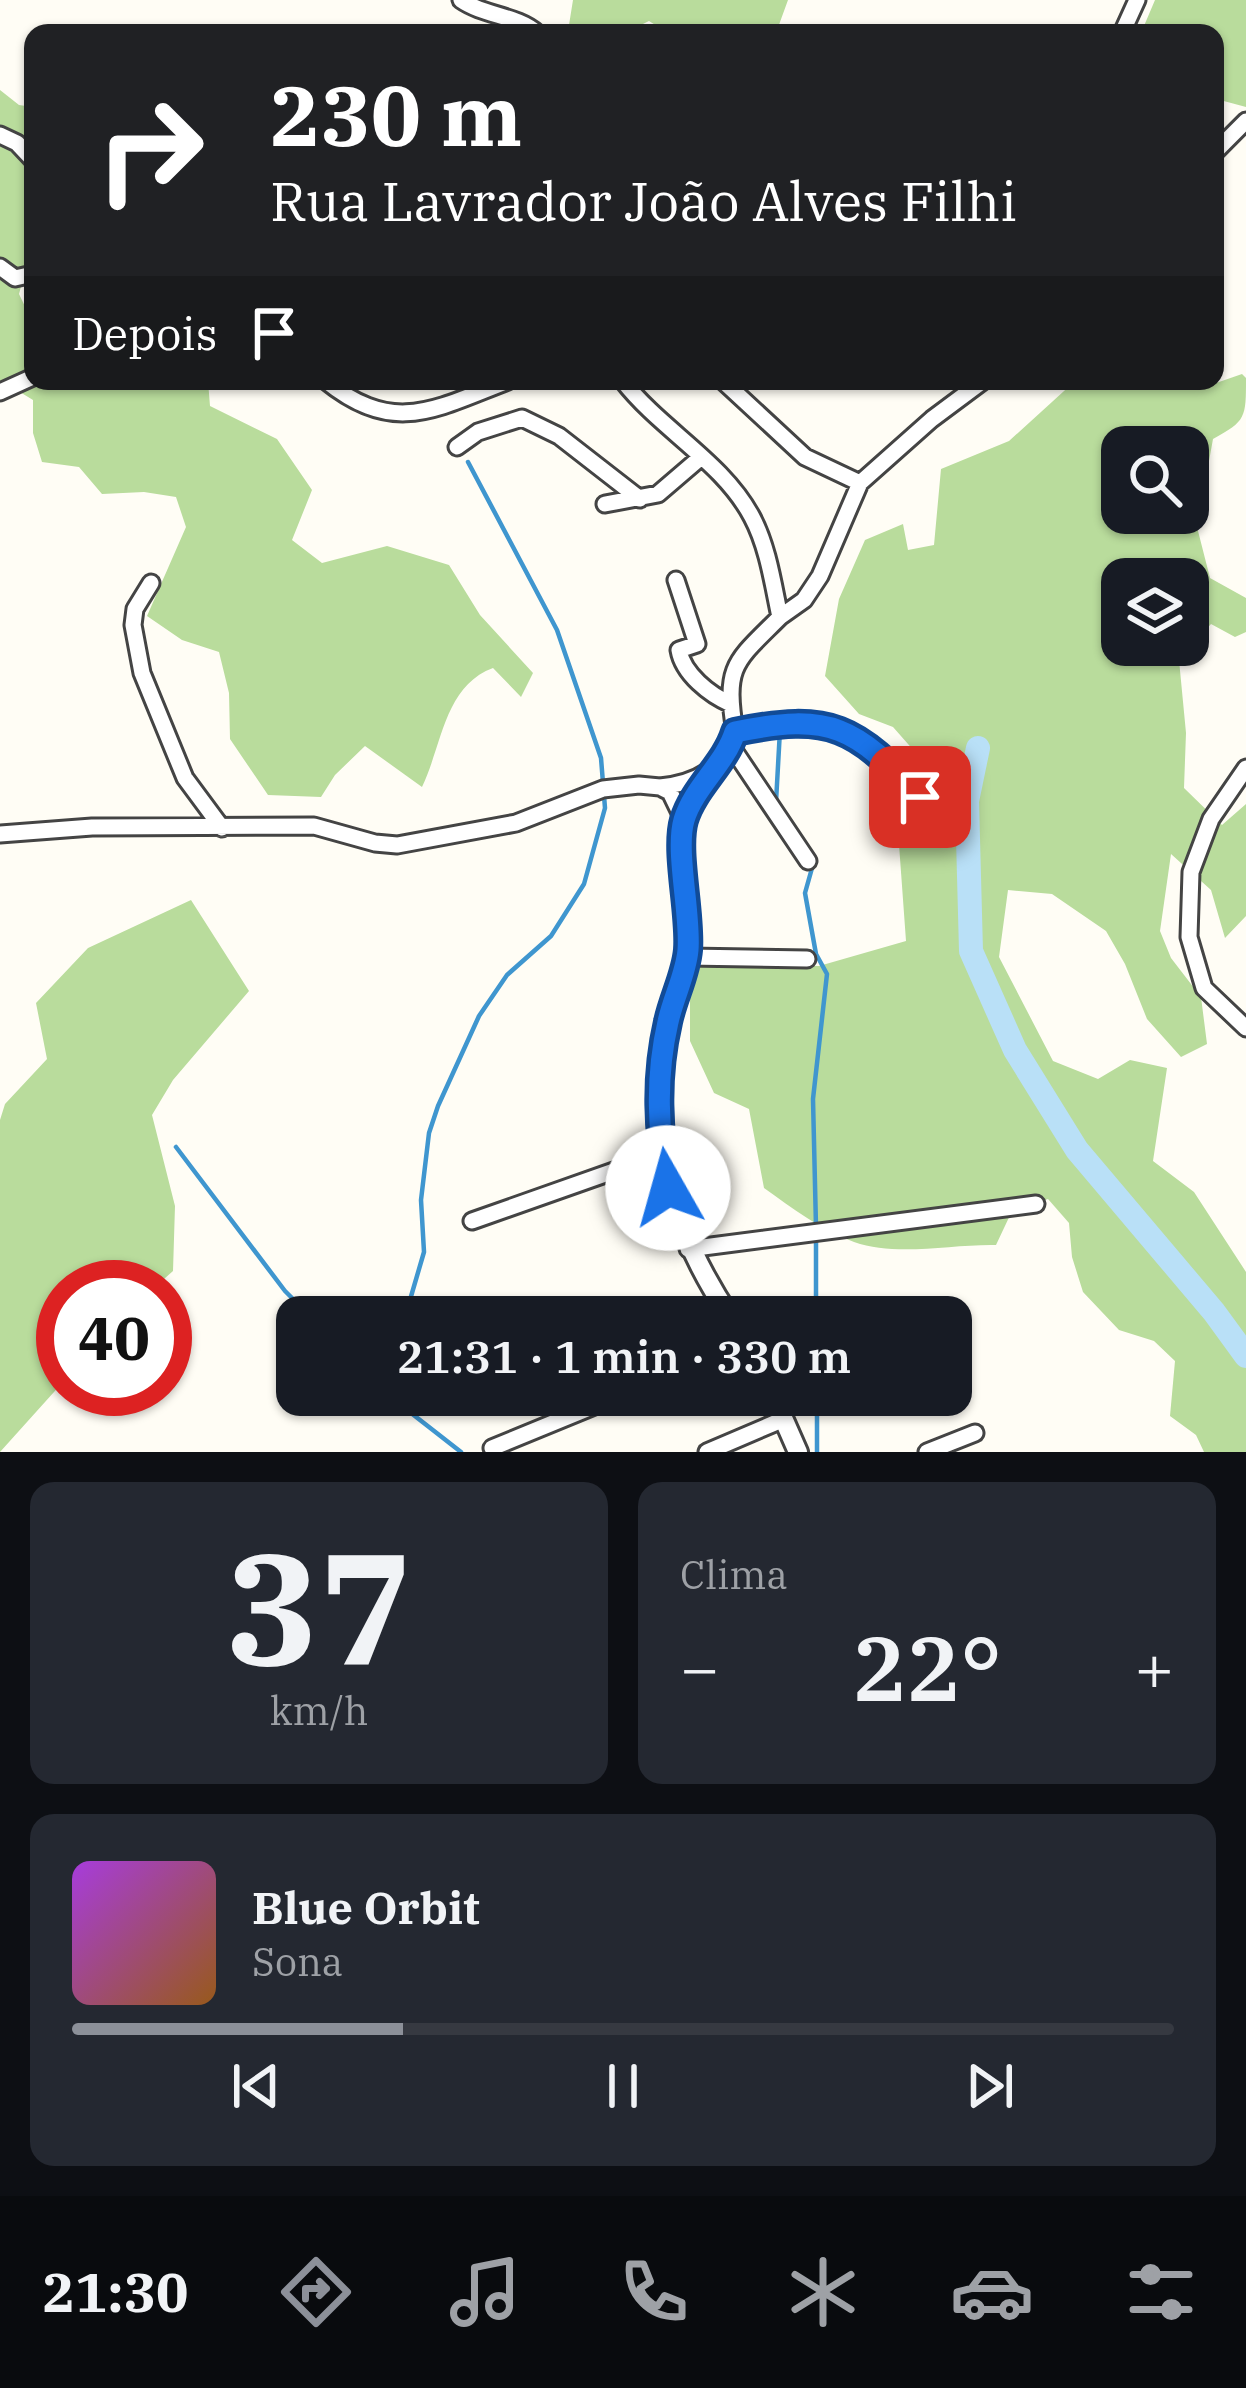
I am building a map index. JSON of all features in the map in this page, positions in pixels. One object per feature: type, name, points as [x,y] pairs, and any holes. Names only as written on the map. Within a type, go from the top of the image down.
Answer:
[{"type":"street","points":[[461,0],[523,24]]},
{"type":"street","points":[[1224,143],[1246,121]]},
{"type":"street","points":[[340,390],[364,406],[392,415],[429,409],[483,390]]},
{"type":"street","points":[[630,390],[743,502],[752,517],[780,617]]},
{"type":"street","points":[[733,390],[805,457],[860,482]]},
{"type":"street","points":[[808,861],[733,739],[731,679],[745,649],[805,600],[860,482],[970,390]]},
{"type":"street","points":[[457,447],[478,432],[522,418],[559,436],[640,499]]},
{"type":"street","points":[[605,504],[658,494],[700,458]]},
{"type":"street","points":[[676,580],[697,644],[679,650],[681,661],[704,688],[731,704]]},
{"type":"street","points":[[151,584],[135,609],[133,625],[142,673],[184,778],[222,828]]},
{"type":"street","points":[[684,821],[733,739],[786,724],[834,728],[866,742],[920,797]]},
{"type":"street","points":[[1246,768],[1211,819],[1191,872],[1189,938],[1204,988],[1246,1028]]},
{"type":"street","points":[[0,834],[44,829],[314,826],[397,845],[516,823],[603,789],[688,784],[709,773]]},
{"type":"street","points":[[660,787],[676,800],[684,821],[688,957],[677,983],[659,1070],[662,1154],[674,1214],[688,1249],[717,1296]]},
{"type":"street","points":[[688,957],[807,959]]},
{"type":"street","points":[[472,1221],[662,1154]]},
{"type":"street","points":[[688,1249],[1036,1204]]},
{"type":"street","points":[[492,1448],[570,1416]]},
{"type":"street","points":[[783,1416],[798,1452]]},
{"type":"street","points":[[707,1452],[784,1419]]},
{"type":"street","points":[[927,1452],[975,1433]]},
{"type":"green space","points":[[573,0],[788,0],[779,24],[569,24]]},
{"type":"green space","points":[[1155,0],[1246,0],[1246,107],[1224,101],[1224,24],[1145,24]]},
{"type":"green space","points":[[0,90],[24,106],[24,275],[19,294],[24,304],[24,390],[209,390],[210,406],[277,439],[312,490],[292,540],[322,563],[387,546],[449,565],[480,615],[533,673],[521,697],[493,668],[464,688],[422,787],[365,746],[335,775],[321,797],[268,795],[230,739],[229,693],[219,652],[182,640],[147,616],[186,527],[176,497],[144,492],[102,494],[79,467],[42,462],[33,433],[33,400],[10,386],[0,390]]},
{"type":"green space","points":[[1242,374],[1246,378],[1242,417],[1213,439],[1209,461],[1209,426],[1101,426],[1101,534],[1199,534],[1205,558],[1101,558],[1101,666],[1180,666],[1186,733],[1184,788],[1222,825],[1246,804],[1246,916],[1225,938],[1211,890],[1171,854],[1160,931],[1171,958],[1201,997],[1207,1044],[1181,1057],[1147,1019],[1106,931],[1052,894],[1008,890],[999,957],[1053,1061],[1098,1079],[1130,1060],[1167,1068],[1153,1161],[1194,1192],[1246,1272],[1246,1452],[1204,1452],[1196,1435],[1170,1416],[1175,1361],[1154,1341],[1119,1330],[1083,1292],[1072,1257],[1069,1223],[1048,1199],[1012,1211],[996,1245],[888,1249],[842,1237],[764,1188],[749,1109],[714,1093],[690,1041],[690,962],[819,966],[906,941],[896,803],[923,761],[893,727],[859,714],[825,676],[839,599],[865,540],[903,524],[908,550],[934,545],[941,469],[1009,441],[1065,390],[1224,390],[1224,380]]},
{"type":"green space","points":[[1209,574],[1246,598],[1246,632],[1235,637],[1211,624]]},
{"type":"green space","points":[[191,900],[249,991],[173,1080],[152,1115],[175,1206],[173,1260],[36,1260],[36,1412],[0,1452],[0,1120],[5,1104],[47,1059],[36,1003],[88,948]]},
{"type":"waterway","points":[[411,1296],[424,1252],[421,1200],[429,1133],[438,1106],[479,1016],[507,975],[551,936],[584,884],[605,808],[601,758],[557,630],[468,462]]},
{"type":"waterway","points":[[776,802],[780,730]]},
{"type":"waterway","points":[[978,748],[967,801],[971,951],[1015,1050],[1077,1150],[1246,1356]]},
{"type":"waterway","points":[[814,861],[805,893],[816,954],[827,974],[813,1099],[816,1227]]},
{"type":"waterway","points":[[176,1147],[290,1296]]},
{"type":"waterway","points":[[816,1239],[816,1296]]},
{"type":"waterway","points":[[415,1416],[461,1452]]},
{"type":"waterway","points":[[817,1416],[817,1452]]},
{"type":"route","points":[[668,1188],[659,1070],[677,983],[688,957],[684,821],[735,732],[786,724],[834,728],[866,742],[920,797]]}]
